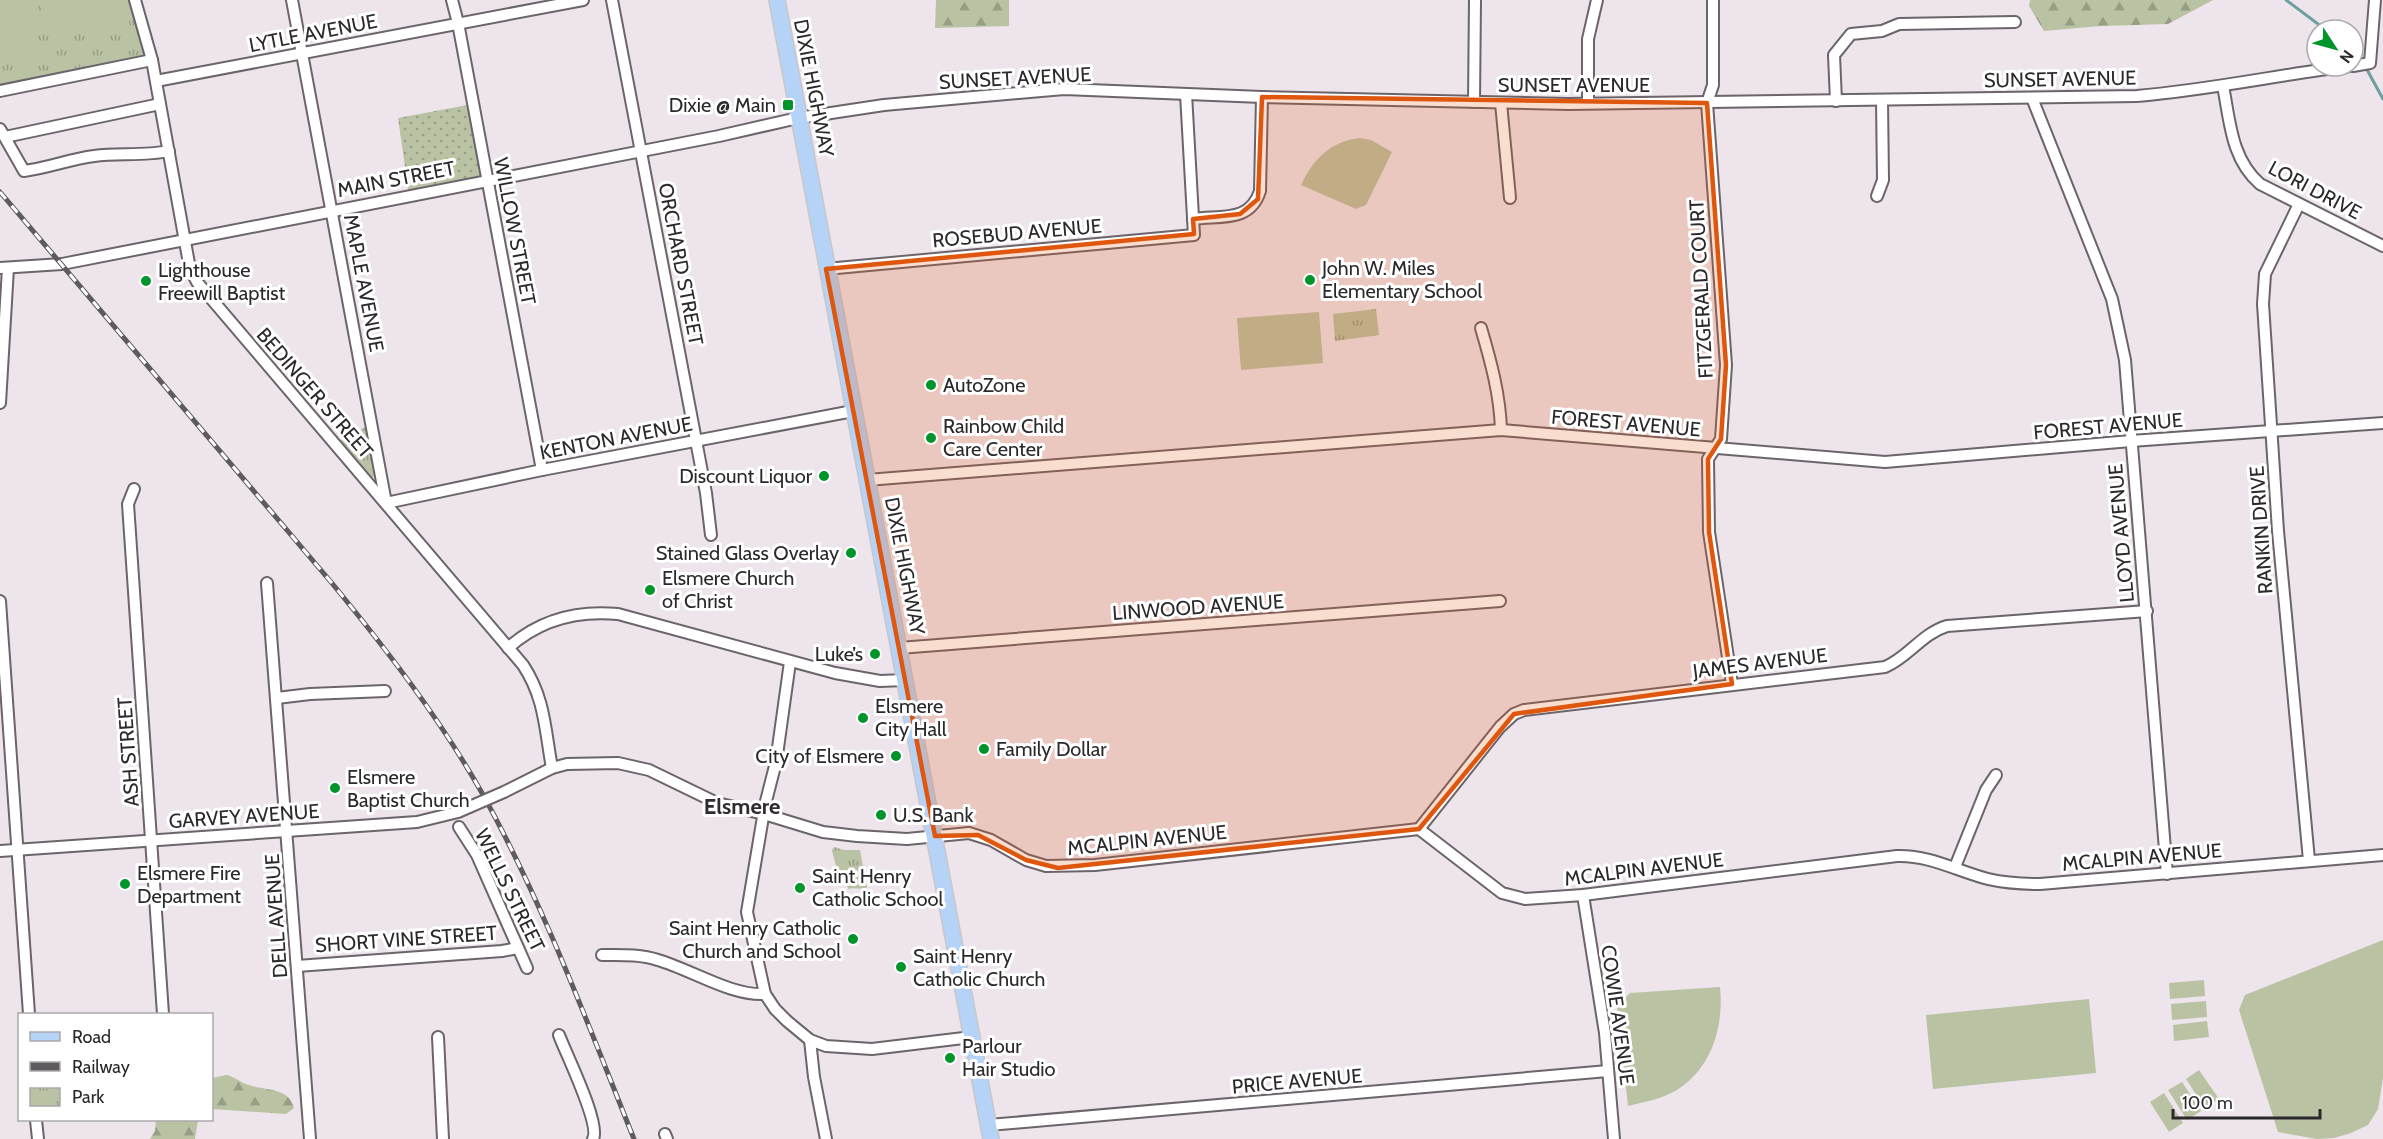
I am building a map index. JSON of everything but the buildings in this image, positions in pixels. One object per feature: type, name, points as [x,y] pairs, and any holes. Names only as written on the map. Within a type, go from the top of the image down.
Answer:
[{"type":"main road","name":"DIXIE HIGHWAY","points":[[777,0],[990,1132]]},
{"type":"street","name":"BEDINGER STREET","points":[[135,0],[152,60],[190,269],[197,282],[532,678],[540,698],[552,768]]},
{"type":"street","name":"MAPLE AVENUE","points":[[292,0],[386,503]]},
{"type":"street","name":"WILLOW STREET","points":[[452,0],[542,470]]},
{"type":"street","name":"LYTLE AVENUE","points":[[156,81],[583,0]]},
{"type":"street","name":"ORCHARD STREET","points":[[612,0],[696,441],[711,536]]},
{"type":"street","points":[[1474,102],[1475,0]]},
{"type":"street","points":[[1588,103],[1588,39],[1597,0]]},
{"type":"street","name":"FITZGERALD COURT","points":[[1713,0],[1713,85],[1707,103],[1725,347],[1721,439],[1708,459],[1709,532],[1732,684]]},
{"type":"street","name":"SUNSET AVENUE","points":[[2365,64],[2370,63],[2375,0]]},
{"type":"street","points":[[1836,101],[1834,55],[1851,34],[1882,31],[1899,24],[2015,22]]},
{"type":"street","points":[[0,91],[152,60]]},
{"type":"street","name":"SUNSET AVENUE","points":[[798,118],[893,104],[1064,89],[1501,103],[1707,103],[2137,96],[2223,86],[2305,71]]},
{"type":"street","name":"LORI DRIVE","points":[[2223,86],[2234,143],[2246,169],[2260,184],[2383,246]]},
{"type":"street","points":[[1186,94],[1193,219],[1240,214],[1249,211],[1254,205],[1260,191],[1262,97]]},
{"type":"street","name":"LLOYD AVENUE","points":[[2032,98],[2112,299],[2125,360],[2167,873]]},
{"type":"street","points":[[1876,196],[1883,180],[1882,100]]},
{"type":"street","points":[[1501,103],[1510,198]]},
{"type":"street","points":[[160,104],[3,133],[24,171],[89,157],[121,153],[153,155],[169,152]]},
{"type":"street","name":"MAIN STREET","points":[[4,268],[62,264],[185,238],[641,151],[798,118]]},
{"type":"street","name":"RANKIN DRIVE","points":[[2299,204],[2265,274],[2263,291],[2278,531],[2309,860]]},
{"type":"street","name":"ROSEBUD AVENUE","points":[[826,269],[1194,235],[1193,219]]},
{"type":"street","points":[[0,403],[4,268]]},
{"type":"street","points":[[1481,328],[1493,370],[1501,430]]},
{"type":"street","name":"KENTON AVENUE","points":[[386,503],[542,470],[854,411]]},
{"type":"street","name":"FOREST AVENUE","points":[[867,480],[1501,430],[1885,462],[2383,423]]},
{"type":"street","name":"ASH STREET","points":[[135,489],[128,504],[163,1013]]},
{"type":"street","name":"DELL AVENUE","points":[[267,583],[288,831],[310,1139]]},
{"type":"street","points":[[0,601],[30,1013]]},
{"type":"street","name":"LINWOOD AVENUE","points":[[899,648],[1500,601]]},
{"type":"street","name":"JAMES AVENUE","points":[[1419,829],[1500,728],[1514,714],[1524,710],[1885,667],[1901,659],[1928,634],[1947,626],[2147,611]]},
{"type":"street","points":[[508,648],[531,630],[552,620],[575,614],[601,612],[618,614],[835,673],[880,681],[905,680]]},
{"type":"street","points":[[790,662],[776,762],[764,814],[747,912],[765,994],[786,1021],[810,1040],[835,1048],[860,1049],[972,1037]]},
{"type":"street","points":[[277,698],[310,694],[385,691]]},
{"type":"street","name":"GARVEY AVENUE","points":[[0,852],[417,822],[458,812],[552,768],[583,762],[618,763],[649,770],[717,803],[823,832],[907,839],[935,836]]},
{"type":"street","points":[[1955,867],[1986,790],[1996,775]]},
{"type":"street","name":"WELLS STREET","points":[[459,826],[477,855],[527,968]]},
{"type":"street","name":"MCALPIN AVENUE","points":[[935,836],[956,833],[978,835],[1026,860],[1058,868],[1419,829],[1502,892],[1515,898],[1583,895],[1882,857],[1908,856],[1955,867],[1987,879],[2012,884],[2040,884],[2383,855]]},
{"type":"street","name":"COWIE AVENUE","points":[[1583,895],[1605,1033],[1614,1139]]},
{"type":"street","name":"SHORT VINE STREET","points":[[297,966],[518,948]]},
{"type":"street","points":[[602,955],[642,956],[745,993],[765,994]]},
{"type":"street","points":[[559,1035],[592,1115],[596,1134],[593,1139]]},
{"type":"street","points":[[438,1037],[443,1139]]},
{"type":"street","points":[[810,1040],[814,1077],[826,1139]]},
{"type":"street","name":"PRICE AVENUE","points":[[990,1132],[1608,1071]]},
{"type":"street","points":[[36,1121],[38,1139]]},
{"type":"highlighted area","points":[[1262,97],[1707,103],[1726,365],[1721,439],[1708,459],[1709,532],[1732,684],[1514,714],[1419,829],[1058,868],[1026,860],[978,835],[935,836],[826,269],[1194,234],[1193,219],[1240,214],[1258,199]]},
{"type":"green space","points":[[0,0],[135,0],[152,60],[0,91]]},
{"type":"green space","points":[[0,0],[26,0],[39,42],[31,57],[0,60]]},
{"type":"green space","points":[[40,0],[124,0],[130,26],[48,32]]},
{"type":"green space","points":[[936,0],[1009,0],[1009,26],[935,28]]},
{"type":"green space","points":[[2030,0],[2213,0],[2168,24],[2044,31],[2029,6]]},
{"type":"green space","points":[[473,104],[487,181],[409,195],[398,118]]},
{"type":"green space","points":[[1360,138],[1371,140],[1392,152],[1366,205],[1356,209],[1301,185],[1311,167],[1324,153],[1340,143]]},
{"type":"green space","points":[[1376,309],[1379,335],[1335,341],[1333,314]]},
{"type":"green space","points":[[1319,312],[1323,363],[1241,370],[1237,318]]},
{"type":"green space","points":[[369,425],[376,476],[372,477],[340,441]]},
{"type":"green space","points":[[834,847],[844,850],[860,850],[867,888],[848,889],[846,880],[840,881],[832,851]]},
{"type":"green space","points":[[2383,940],[2383,1078],[2378,1109],[2368,1125],[2334,1138],[2317,1139],[2278,1132],[2239,1010],[2245,995]]},
{"type":"green space","points":[[2204,980],[2205,996],[2170,999],[2169,983]]},
{"type":"green space","points":[[1720,987],[1721,1002],[1717,1031],[1707,1058],[1699,1070],[1677,1090],[1653,1100],[1628,1106],[1617,1006],[1630,993]]},
{"type":"green space","points":[[2089,999],[2096,1073],[1933,1089],[1926,1015]]},
{"type":"green space","points":[[2206,1001],[2207,1017],[2172,1020],[2171,1004]]},
{"type":"green space","points":[[2207,1021],[2209,1037],[2174,1041],[2173,1025]]},
{"type":"green space","points":[[2199,1070],[2219,1099],[2205,1108],[2186,1079]]},
{"type":"green space","points":[[227,1075],[246,1084],[282,1093],[291,1101],[294,1108],[286,1114],[213,1109],[213,1078]]},
{"type":"green space","points":[[2182,1082],[2201,1111],[2187,1120],[2168,1090]]},
{"type":"green space","points":[[2164,1093],[2183,1123],[2169,1132],[2150,1102]]},
{"type":"green space","points":[[156,1121],[198,1121],[195,1139],[150,1139],[155,1131]]},
{"type":"waterway","points":[[2286,0],[2310,18]]},
{"type":"waterway","points":[[2365,66],[2383,99]]},
{"type":"railway","points":[[0,192],[331,582],[392,658],[448,737],[482,793],[545,920],[634,1139]]},
{"type":"place","name":"Dixie @ Main","points":[[788,105]]},
{"type":"place","name":"John W. Miles Elementary School","points":[[1310,280]]},
{"type":"place","name":"Lighthouse Freewill Baptist","points":[[146,281]]},
{"type":"place","name":"AutoZone","points":[[931,385]]},
{"type":"place","name":"Rainbow Child Care Center","points":[[931,438]]},
{"type":"place","name":"Discount Liquor","points":[[824,476]]},
{"type":"place","name":"Stained Glass Overlay","points":[[851,553]]},
{"type":"place","name":"Elsmere Church of Christ","points":[[650,590]]},
{"type":"place","name":"Luke’s","points":[[875,654]]},
{"type":"place","name":"Elsmere City Hall","points":[[863,718]]},
{"type":"place","name":"Family Dollar","points":[[984,749]]},
{"type":"place","name":"City of Elsmere","points":[[896,756]]},
{"type":"place","name":"Elsmere Baptist Church","points":[[335,788]]},
{"type":"place","name":"U.S. Bank","points":[[881,815]]},
{"type":"place","name":"Elsmere Fire Department","points":[[125,884]]},
{"type":"place","name":"Saint Henry Catholic School","points":[[800,888]]},
{"type":"place","name":"Saint Henry Catholic Church and School","points":[[853,939]]},
{"type":"place","name":"Saint Henry Catholic Church","points":[[901,967]]},
{"type":"place","name":"Parlour Hair Studio","points":[[950,1058]]},
{"type":"district","name":"Elsmere","points":[[742,806]]}]
